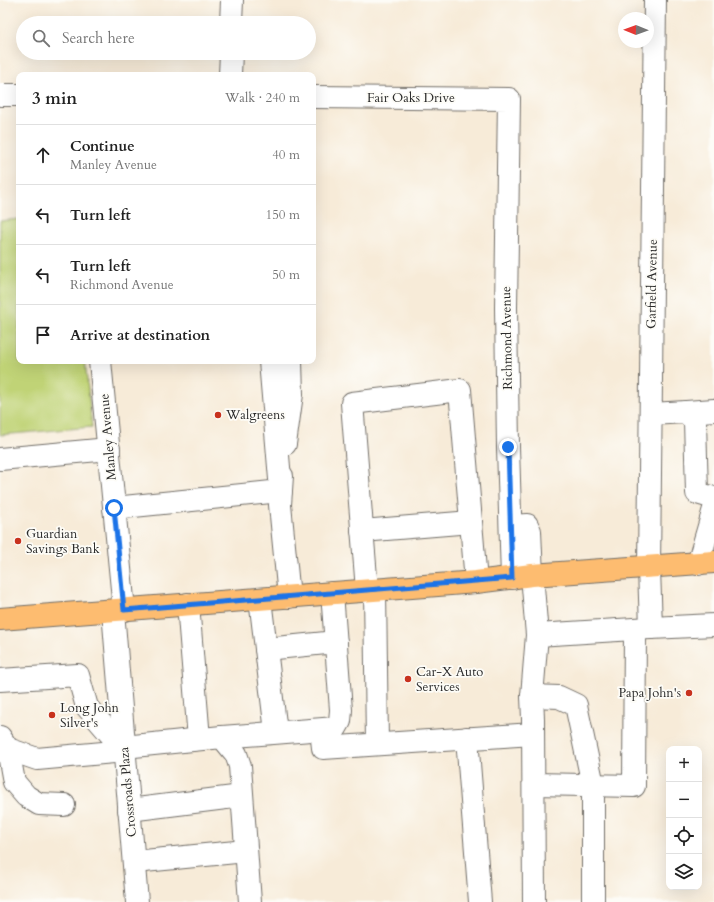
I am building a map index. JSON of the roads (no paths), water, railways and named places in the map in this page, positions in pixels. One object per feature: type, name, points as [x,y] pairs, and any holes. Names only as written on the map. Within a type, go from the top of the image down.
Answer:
[{"type":"main road","points":[[0,619],[706,563]]},
{"type":"street","points":[[231,16],[232,0]]},
{"type":"street","name":"Garfield Avenue","points":[[593,785],[634,786],[643,628],[649,568],[655,0]]},
{"type":"street","points":[[230,72],[231,60]]},
{"type":"street","points":[[0,95],[16,95]]},
{"type":"street","name":"Fair Oaks Drive","points":[[316,97],[509,99]]},
{"type":"street","name":"Richmond Avenue","points":[[509,99],[506,308],[508,447],[511,526],[527,525],[529,528],[522,577]]},
{"type":"street","name":"Manley Avenue","points":[[100,364],[114,508],[118,610]]},
{"type":"street","points":[[270,364],[281,491]]},
{"type":"street","points":[[289,597],[280,504],[284,447],[288,431],[292,394],[291,364]]},
{"type":"street","points":[[377,744],[371,590],[362,531],[352,403],[460,390],[476,582]]},
{"type":"street","points":[[651,414],[714,410]]},
{"type":"street","points":[[686,412],[695,420],[697,493],[714,498]]},
{"type":"street","points":[[0,459],[109,450]]},
{"type":"street","points":[[114,508],[281,491]]},
{"type":"street","points":[[706,563],[714,509]]},
{"type":"street","points":[[362,531],[471,522]]},
{"type":"street","points":[[522,577],[537,635],[532,696],[534,902]]},
{"type":"street","points":[[4,743],[37,759],[199,739],[336,728],[340,721],[341,710],[332,593]]},
{"type":"street","points":[[260,599],[276,732]]},
{"type":"street","points":[[188,604],[199,739]]},
{"type":"street","name":"Crossroads Plaza","points":[[118,610],[124,749],[137,902]]},
{"type":"street","points":[[537,635],[714,625]]},
{"type":"street","points":[[266,649],[336,642]]},
{"type":"street","points":[[0,680],[78,675],[87,707],[124,749]]},
{"type":"street","points":[[532,696],[559,697],[576,705],[593,785],[593,902]]},
{"type":"street","points":[[321,730],[323,748],[533,734]]},
{"type":"street","points":[[222,737],[236,754],[240,766],[250,902]]},
{"type":"street","points":[[467,738],[480,902]]},
{"type":"street","points":[[4,743],[14,782],[26,796],[39,804],[64,805]]},
{"type":"street","points":[[534,784],[593,785]]},
{"type":"street","points":[[129,810],[242,796]]},
{"type":"street","points":[[134,862],[246,851]]},
{"type":"place","name":"Walgreens","points":[[218,415]]},
{"type":"place","name":"Guardian Savings Bank","points":[[18,541]]},
{"type":"place","name":"Car-X Auto Services","points":[[408,679]]},
{"type":"place","name":"Papa John's","points":[[689,693]]},
{"type":"place","name":"Long John Silver's","points":[[52,715]]}]
